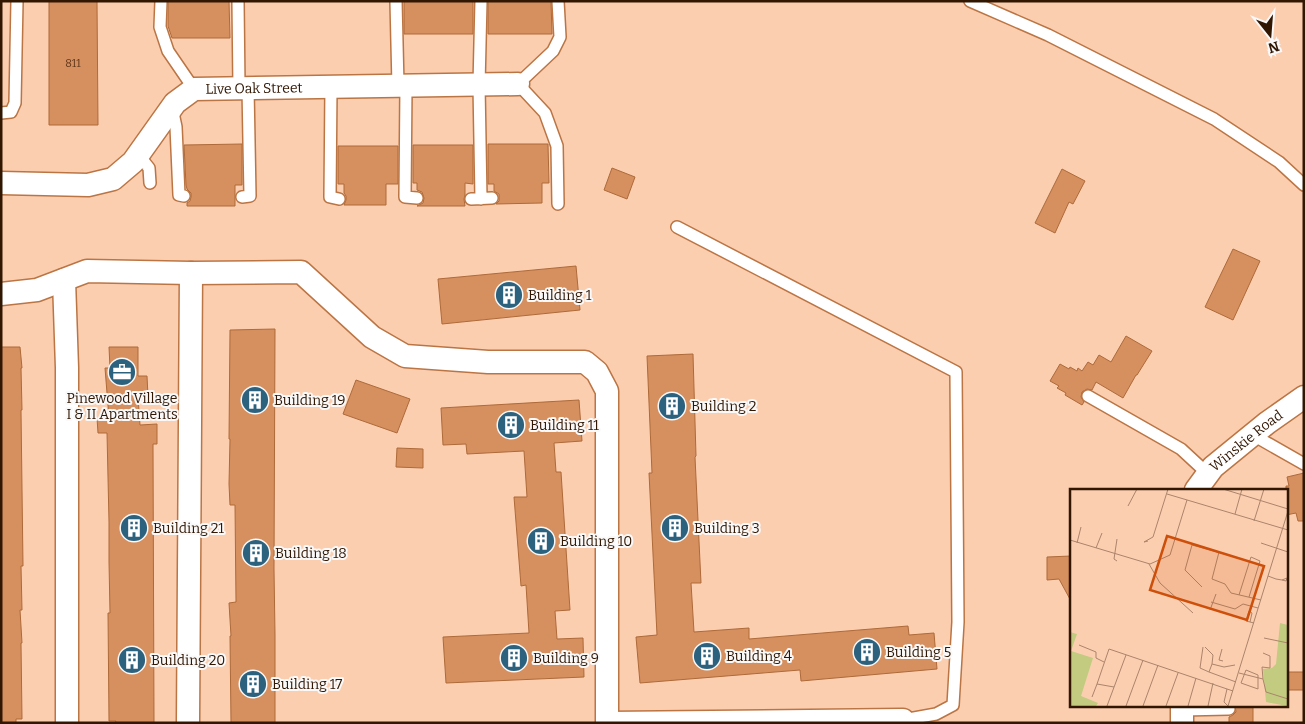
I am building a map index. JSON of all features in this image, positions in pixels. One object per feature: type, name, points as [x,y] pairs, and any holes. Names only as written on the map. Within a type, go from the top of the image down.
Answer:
[{"type":"street","name":"Live Oak Street","points":[[1,183],[88,185],[112,179],[133,162],[175,103],[194,89],[518,84]]},
{"type":"street","points":[[1,294],[37,290],[87,271],[191,273],[301,272],[372,337],[406,356],[488,362],[584,362],[597,372],[607,391],[608,723],[903,720]]},
{"type":"street","points":[[188,723],[191,273]]},
{"type":"street","points":[[64,280],[67,368],[67,723]]},
{"type":"street","name":"Winskie Road","points":[[1202,482],[1213,467],[1304,397]]},
{"type":"lane","points":[[1,113],[11,112],[15,103],[17,1]]},
{"type":"lane","points":[[161,1],[160,27],[168,51],[194,89]]},
{"type":"lane","points":[[238,1],[250,196],[242,197]]},
{"type":"lane","points":[[396,1],[402,86],[405,197]]},
{"type":"lane","points":[[481,1],[482,199]]},
{"type":"lane","points":[[558,1],[560,37],[553,51],[518,84],[545,113],[557,146],[558,204]]},
{"type":"lane","points":[[970,1],[1048,35],[1214,118],[1279,162],[1304,185]]},
{"type":"lane","points":[[331,87],[330,197],[339,199]]},
{"type":"lane","points":[[172,107],[176,127],[179,195],[184,196]]},
{"type":"lane","points":[[133,162],[144,163],[149,168],[150,183]]},
{"type":"lane","points":[[392,198],[417,198]]},
{"type":"lane","points":[[677,227],[956,372],[958,622],[953,705],[936,714],[903,720]]},
{"type":"lane","points":[[1088,396],[1181,449],[1202,482]]},
{"type":"lane","points":[[1253,435],[1304,464]]},
{"type":"lane","points":[[1182,713],[1229,709]]},
{"type":"building","points":[[49,1],[97,1],[98,125],[49,125]]},
{"type":"building","points":[[168,1],[229,1],[230,38],[172,38],[168,26]]},
{"type":"building","points":[[404,1],[473,1],[473,34],[404,34]]},
{"type":"building","points":[[488,1],[551,1],[552,34],[488,34]]},
{"type":"building","points":[[242,144],[242,185],[235,185],[235,206],[187,206],[191,193],[186,185],[184,145]]},
{"type":"building","points":[[488,144],[548,144],[549,183],[542,183],[542,203],[496,204],[499,201],[499,194],[494,191],[494,184],[488,184]]},
{"type":"building","points":[[413,145],[473,145],[473,184],[465,183],[465,206],[417,206],[423,203],[424,198],[422,192],[417,190],[417,183],[413,183]]},
{"type":"building","points":[[338,146],[398,146],[398,184],[386,184],[386,205],[344,205],[346,196],[344,184],[338,184]]},
{"type":"building","points":[[612,168],[635,177],[627,199],[604,190]]},
{"type":"building","points":[[1062,169],[1085,181],[1073,204],[1069,202],[1055,233],[1035,223]]},
{"type":"building","points":[[1233,249],[1260,261],[1233,320],[1205,307]]},
{"type":"building","name":"Building 1","points":[[576,266],[580,310],[442,324],[438,279]]},
{"type":"building","points":[[275,329],[275,723],[231,723],[229,603],[236,602],[235,505],[230,505],[229,484],[230,330]]},
{"type":"building","points":[[1126,336],[1152,351],[1123,398],[1096,382],[1092,390],[1087,389],[1082,392],[1081,397],[1084,402],[1082,405],[1065,395],[1066,393],[1057,388],[1059,386],[1050,381],[1060,364],[1069,369],[1070,367],[1077,371],[1078,368],[1082,371],[1088,362],[1093,365],[1099,355],[1111,362]]},
{"type":"building","points":[[1,347],[20,347],[22,368],[23,566],[21,566],[22,610],[20,610],[22,719],[16,719],[16,723],[1,723]]},
{"type":"building","points":[[109,347],[138,347],[138,376],[147,376],[148,396],[138,397],[140,425],[157,424],[157,444],[153,444],[154,723],[115,723],[116,721],[109,721],[108,613],[110,613],[107,433],[98,433],[97,418],[109,418],[105,368],[110,368]]},
{"type":"building","points":[[693,354],[695,457],[701,583],[691,583],[694,632],[749,628],[749,639],[908,626],[909,635],[934,633],[937,669],[801,681],[800,670],[640,683],[636,637],[657,635],[649,473],[652,473],[647,356]]},
{"type":"building","points":[[356,380],[410,399],[397,433],[343,414]]},
{"type":"building","points":[[579,400],[582,441],[554,443],[556,472],[561,472],[570,610],[555,611],[557,639],[583,638],[584,677],[446,683],[443,637],[529,633],[526,585],[521,586],[514,497],[527,497],[524,451],[467,454],[466,444],[443,445],[441,408]]},
{"type":"building","points":[[397,448],[423,449],[423,468],[396,467]]},
{"type":"building","points":[[1304,473],[1304,521],[1298,521],[1296,513],[1288,515],[1288,489],[1286,489],[1286,486],[1289,486],[1287,477]]},
{"type":"building","points":[[1070,556],[1070,599],[1059,579],[1047,580],[1047,557]]},
{"type":"building","points":[[1288,672],[1304,672],[1304,690],[1288,690]]},
{"type":"building","points":[[1235,706],[1253,706],[1253,723],[1229,723],[1229,717],[1236,712]]},
{"type":"place","name":"Building 1","points":[[509,295]]},
{"type":"place","name":"Pinewood Village I & II Apartments","points":[[122,372]]},
{"type":"place","name":"Building 19","points":[[255,400]]},
{"type":"place","name":"Building 2","points":[[672,406]]},
{"type":"place","name":"Building 11","points":[[511,425]]},
{"type":"place","name":"Building 21","points":[[134,528]]},
{"type":"place","name":"Building 3","points":[[675,528]]},
{"type":"place","name":"Building 10","points":[[541,541]]},
{"type":"place","name":"Building 18","points":[[256,553]]},
{"type":"place","name":"Building 5","points":[[867,652]]},
{"type":"place","name":"Building 4","points":[[707,656]]},
{"type":"place","name":"Building 9","points":[[514,658]]},
{"type":"place","name":"Building 20","points":[[132,660]]},
{"type":"place","name":"Building 17","points":[[253,684]]}]
